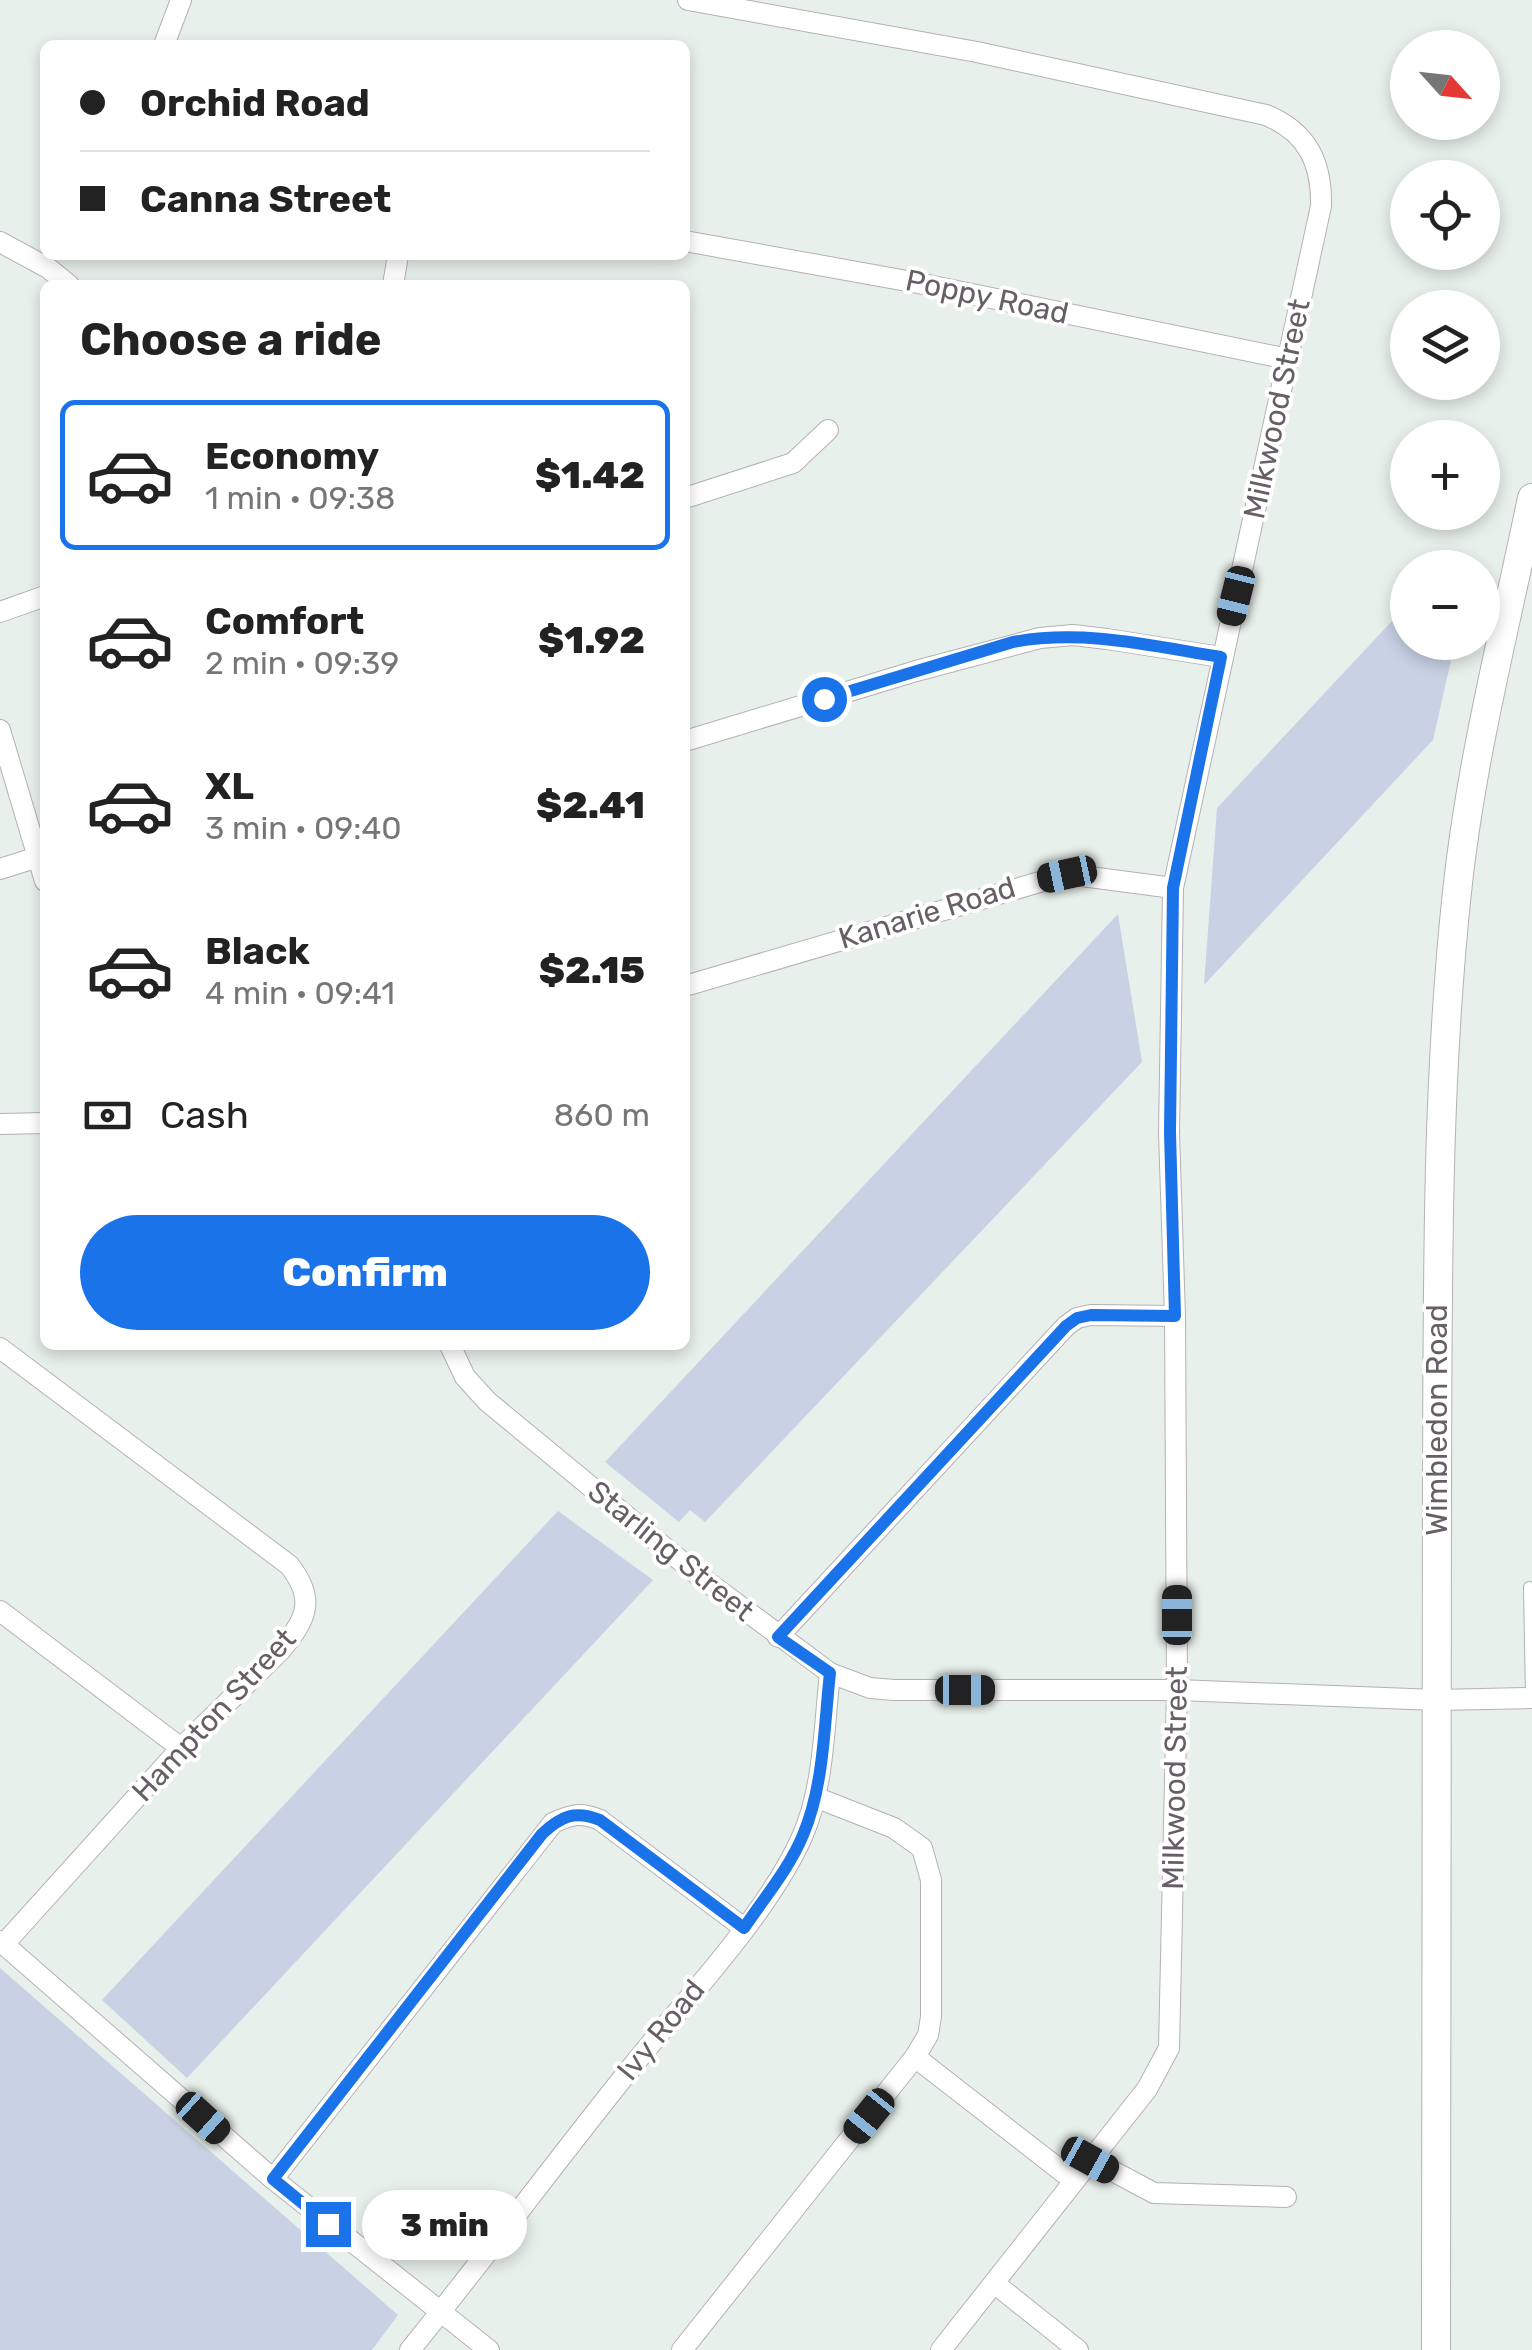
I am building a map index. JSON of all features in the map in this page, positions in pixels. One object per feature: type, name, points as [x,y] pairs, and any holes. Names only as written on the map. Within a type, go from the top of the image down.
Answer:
[{"type":"street","points":[[166,40],[181,0]]},
{"type":"street","name":"Milkwood Street","points":[[688,0],[977,52],[1243,109],[1283,122],[1298,133],[1318,163],[1322,184],[1321,206],[1173,888],[1170,1132],[1177,1690],[1169,2048],[1146,2088],[942,2350]]},
{"type":"street","name":"Poppy Road","points":[[690,241],[918,282],[1288,359]]},
{"type":"street","points":[[0,242],[40,256]]},
{"type":"street","points":[[690,496],[793,464],[828,430]]},
{"type":"street","name":"Wimbledon Road","points":[[1436,2350],[1440,1092],[1457,887],[1480,740],[1532,498]]},
{"type":"street","points":[[0,612],[40,598]]},
{"type":"street","points":[[690,739],[965,656],[1040,638],[1107,639],[1221,657]]},
{"type":"street","points":[[0,730],[40,865]]},
{"type":"street","points":[[0,870],[38,858]]},
{"type":"street","name":"Kanarie Road","points":[[690,985],[1054,877],[1085,874],[1173,888]]},
{"type":"street","points":[[0,1124],[40,1123]]},
{"type":"street","points":[[778,1637],[1066,1326],[1091,1315],[1175,1316]]},
{"type":"street","name":"Hampton Street","points":[[0,1348],[289,1565],[306,1593],[306,1609],[294,1634],[181,1748],[2,1942]]},
{"type":"street","name":"Starling Street","points":[[452,1350],[466,1377],[488,1402],[778,1637],[830,1673],[870,1688],[1177,1690],[1436,1700],[1532,1698]]},
{"type":"street","points":[[0,1611],[181,1748]]},
{"type":"street","name":"Ivy Road","points":[[410,2350],[744,1928],[788,1864],[815,1798],[830,1673]]},
{"type":"street","points":[[682,2350],[915,2057],[928,2035],[929,1864],[922,1848],[910,1836],[815,1798]]},
{"type":"street","points":[[273,2179],[554,1823],[572,1814],[600,1820],[744,1928]]},
{"type":"street","points":[[2,1942],[273,2179],[489,2350]]},
{"type":"street","points":[[915,2057],[1073,2180]]},
{"type":"street","points":[[1090,2160],[1154,2193],[1286,2197]]},
{"type":"street","points":[[994,2283],[1078,2350]]},
{"type":"lane","points":[[1529,1587],[1532,1698]]},
{"type":"shaded area","points":[[1390,623],[1390,660],[1451,660],[1433,740],[1204,985],[1217,808]]},
{"type":"shaded area","points":[[1118,914],[1142,1062],[705,1522],[690,1510],[679,1522],[605,1462]]},
{"type":"shaded area","points":[[558,1511],[653,1580],[187,2078],[102,2000]]},
{"type":"shaded area","points":[[0,1968],[398,2315],[372,2350],[0,2350]]},
{"type":"route","points":[[328,2224],[273,2179],[542,1834],[572,1814],[600,1820],[744,1928],[803,1835],[815,1798],[830,1673],[778,1637],[1066,1326],[1091,1315],[1175,1316],[1170,1132],[1173,888],[1221,657],[1107,639],[1040,638],[1013,642],[824,699]]}]
